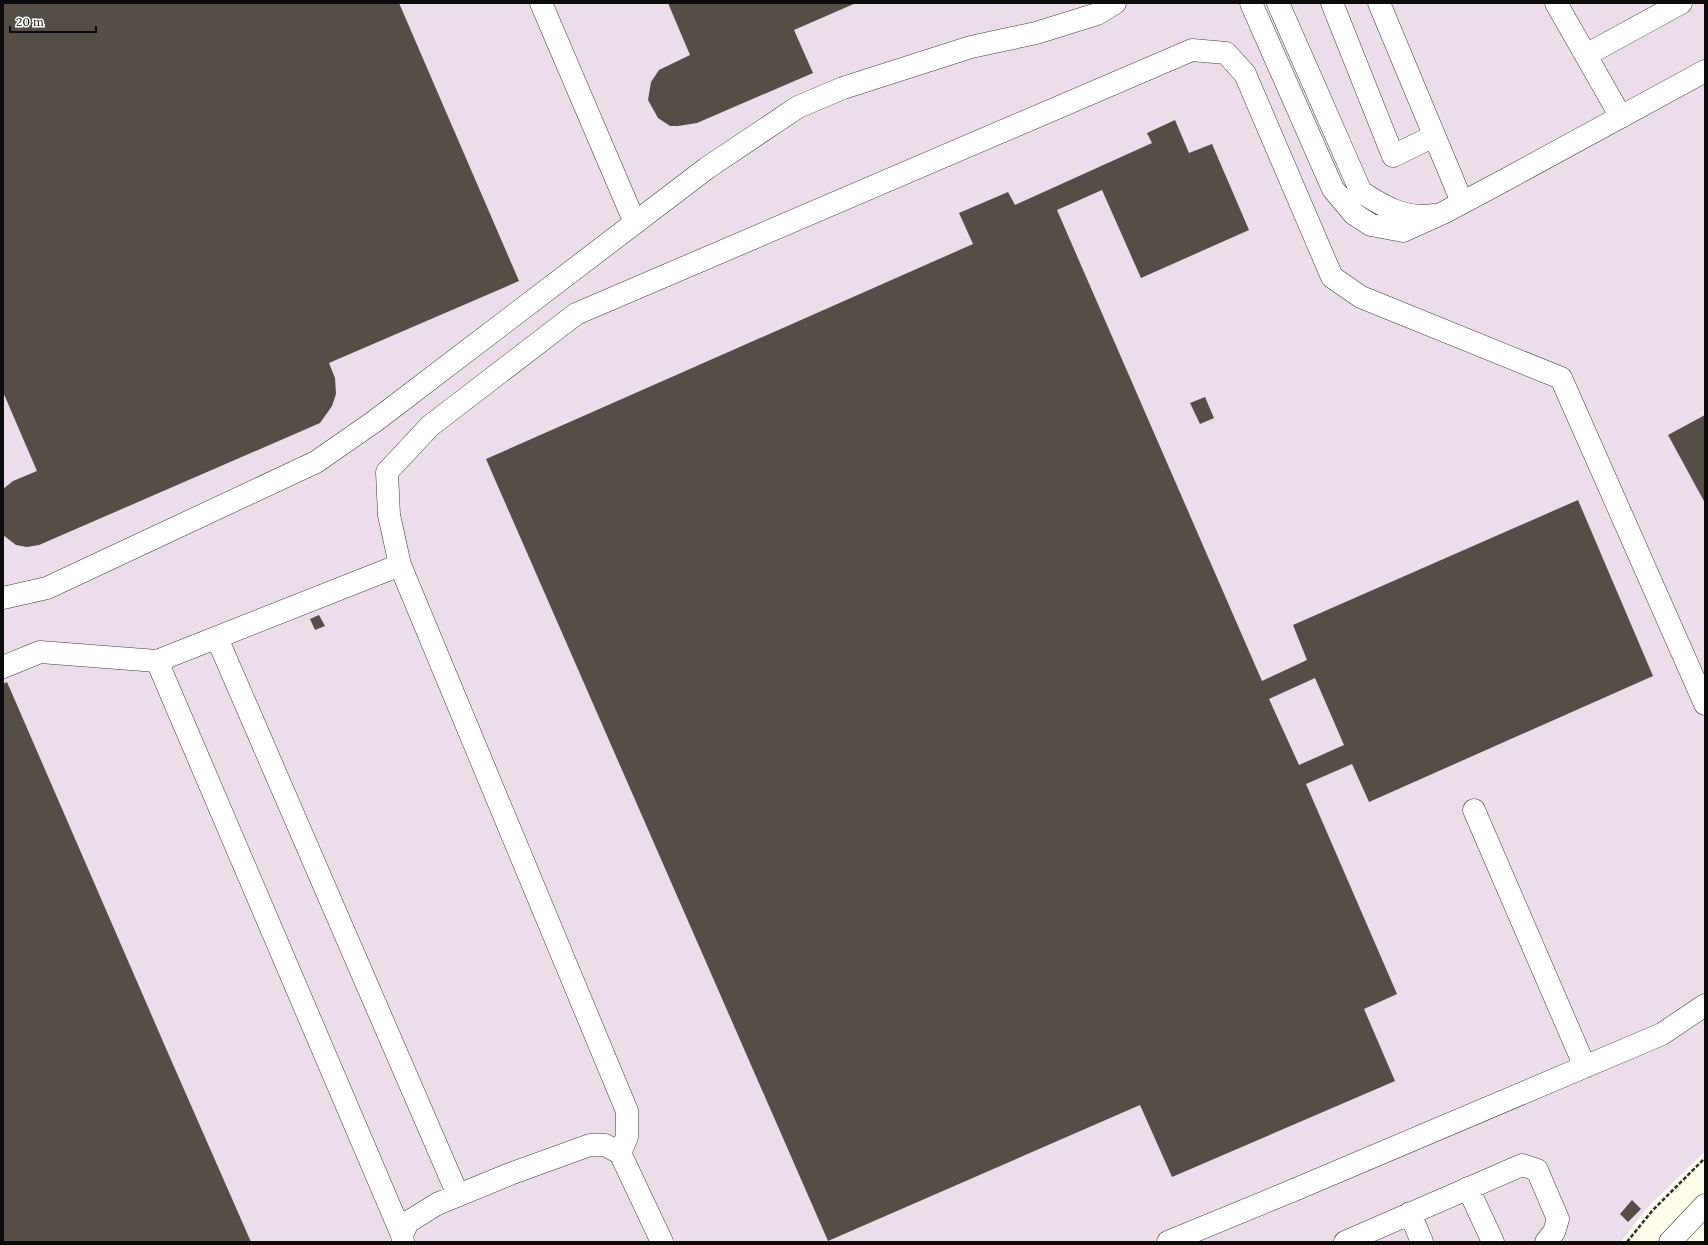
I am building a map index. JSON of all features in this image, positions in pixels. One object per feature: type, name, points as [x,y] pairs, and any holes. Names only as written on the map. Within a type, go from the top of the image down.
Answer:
[{"type":"street","points":[[541,3],[635,223]]},
{"type":"street","points":[[3,598],[46,588],[316,462],[375,422],[707,168],[798,107],[843,88],[971,47],[1036,33],[1097,14],[1115,3]]},
{"type":"street","points":[[1251,3],[1333,189],[1354,214],[1371,225],[1403,231],[1443,213],[1705,71]]},
{"type":"street","points":[[1278,3],[1361,192],[1389,210],[1421,217],[1443,213]]},
{"type":"street","points":[[1332,3],[1393,156],[1434,136]]},
{"type":"street","points":[[1379,3],[1462,202]]},
{"type":"street","points":[[1556,3],[1621,117]]},
{"type":"street","points":[[1586,56],[1682,3]]},
{"type":"street","points":[[620,1153],[627,1137],[627,1111],[400,565],[389,514],[387,472],[430,426],[576,314],[1192,50],[1226,53],[1245,74],[1332,277],[1361,297],[1561,378],[1705,704]]},
{"type":"street","points":[[3,668],[40,652],[157,661],[400,565]]},
{"type":"street","points":[[217,638],[458,1195]]},
{"type":"street","points":[[157,661],[402,1238]]},
{"type":"street","points":[[1474,810],[1585,1067]]},
{"type":"street","points":[[1168,1242],[1662,1034],[1705,1005]]},
{"type":"street","points":[[402,1238],[408,1222],[436,1204],[510,1174],[590,1145],[605,1145],[620,1153],[662,1242]]},
{"type":"street","points":[[1349,1241],[1522,1165],[1537,1170],[1558,1219],[1554,1232],[1546,1242]]},
{"type":"street","points":[[1468,1188],[1493,1242]]},
{"type":"street","points":[[1670,1242],[1705,1205]]},
{"type":"street","points":[[1410,1213],[1422,1242]]},
{"type":"path","points":[[1627,1242],[1652,1210],[1705,1158]]},
{"type":"shaded area","points":[[3,3],[1705,3],[1705,1151],[1647,1208],[1621,1242],[3,1242]]},
{"type":"building","points":[[3,3],[399,3],[519,281],[329,363],[335,378],[336,394],[332,406],[320,423],[39,545],[27,547],[16,545],[3,535],[3,489],[13,481],[37,471],[3,392]]},
{"type":"building","points":[[668,3],[856,3],[794,30],[813,73],[697,123],[670,126],[658,118],[648,100],[651,82],[659,70],[690,55]]},
{"type":"building","points":[[1175,120],[1189,153],[1212,144],[1249,230],[1141,278],[1102,190],[1057,210],[1262,681],[1307,660],[1293,625],[1578,500],[1653,676],[1369,802],[1352,764],[1306,784],[1397,994],[1364,1009],[1395,1081],[1172,1177],[1140,1105],[828,1241],[486,459],[973,244],[959,213],[1008,192],[1015,205],[1152,143],[1147,133]],"holes":[[[1315,678],[1344,745],[1299,765],[1269,699]]]},
{"type":"building","points":[[1205,397],[1214,418],[1200,424],[1190,403]]},
{"type":"building","points":[[1705,415],[1705,503],[1668,435]]},
{"type":"building","points":[[319,615],[325,626],[315,630],[310,619]]},
{"type":"building","points":[[7,682],[251,1242],[3,1242],[3,684]]},
{"type":"building","points":[[1632,1200],[1641,1209],[1628,1222],[1620,1214]]}]
